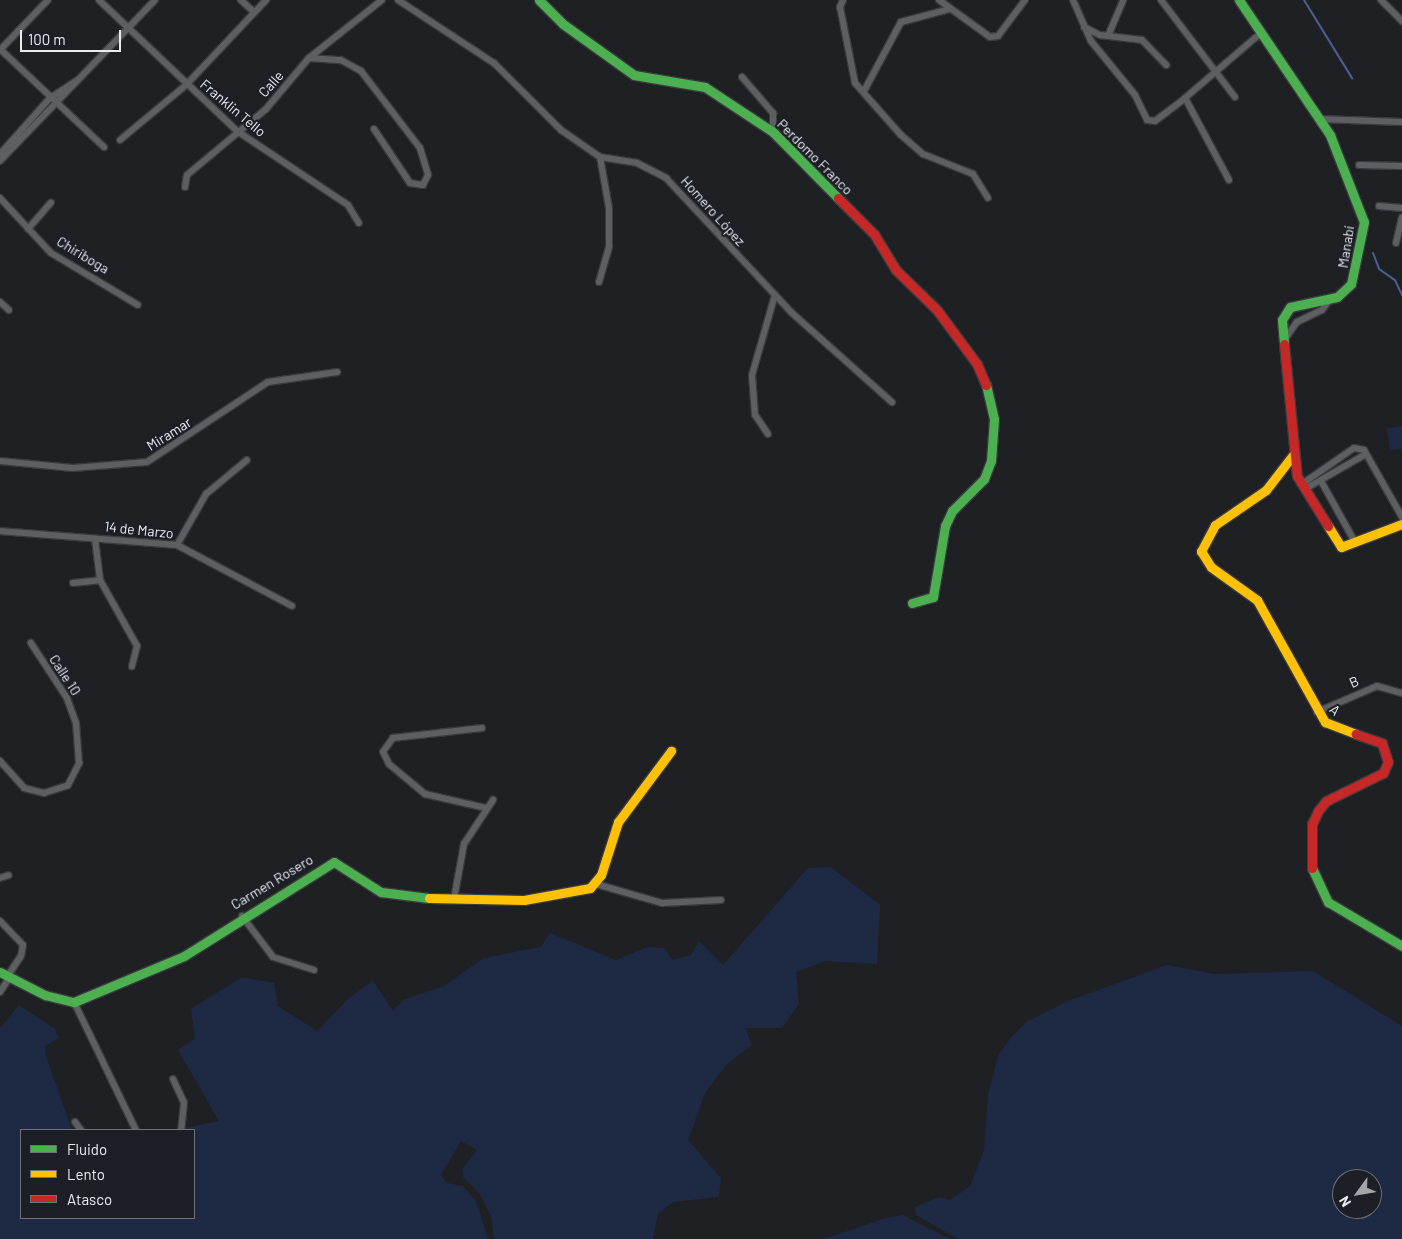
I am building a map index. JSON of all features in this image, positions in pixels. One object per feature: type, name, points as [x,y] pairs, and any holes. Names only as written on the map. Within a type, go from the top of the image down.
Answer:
[{"type":"street","points":[[48,0],[0,49],[104,147]]},
{"type":"street","name":"Franklin Tello","points":[[99,0],[186,85],[237,131],[348,204],[359,223]]},
{"type":"street","points":[[0,161],[57,104],[155,0]]},
{"type":"street","points":[[241,0],[254,12]]},
{"type":"street","points":[[120,140],[186,85],[266,0]]},
{"type":"street","name":"Calle","points":[[185,187],[187,174],[266,109],[309,58],[382,0]]},
{"type":"street","name":"Homero López","points":[[398,0],[494,63],[561,130],[600,157],[637,162],[666,178],[775,295],[892,402]]},
{"type":"street","name":"Perdomo Franco","points":[[539,0],[562,24],[634,75],[705,87],[773,132],[874,234],[896,270],[937,310],[985,378],[994,419],[991,461],[984,479],[949,519],[933,597],[912,603]]},
{"type":"street","points":[[843,0],[840,8],[851,76],[901,135],[923,154],[973,174],[988,198]]},
{"type":"street","points":[[939,0],[990,37],[998,36],[1025,0]]},
{"type":"street","points":[[1068,0],[1083,27],[1134,95],[1147,120],[1155,121],[1262,32]]},
{"type":"street","points":[[1073,0],[1074,8]]},
{"type":"street","points":[[1108,36],[1123,0]]},
{"type":"street","points":[[1161,0],[1235,97]]},
{"type":"street","name":"Manabí","points":[[1239,0],[1320,119],[1364,222],[1355,277],[1331,298],[1290,307],[1282,320],[1293,455],[1304,487],[1333,541],[1341,547],[1356,544]]},
{"type":"street","points":[[1381,0],[1402,21]]},
{"type":"street","points":[[864,90],[901,22],[950,9]]},
{"type":"street","points":[[1083,27],[1108,36],[1142,40],[1166,65]]},
{"type":"street","points":[[309,58],[341,60],[361,71],[420,148],[428,175],[423,185],[410,183],[374,129]]},
{"type":"street","points":[[742,77],[773,113],[773,132]]},
{"type":"street","points":[[0,154],[50,98],[81,78]]},
{"type":"street","points":[[1184,98],[1229,180]]},
{"type":"street","points":[[1320,119],[1402,122]]},
{"type":"street","points":[[600,157],[609,208],[610,246],[600,282]]},
{"type":"street","points":[[1359,165],[1402,166]]},
{"type":"street","name":"Chiriboga","points":[[0,198],[28,229],[65,262],[138,305]]},
{"type":"street","points":[[28,229],[51,203]]},
{"type":"street","points":[[1379,206],[1402,208]]},
{"type":"street","points":[[1396,243],[1402,218]]},
{"type":"street","points":[[768,434],[755,415],[752,375],[775,295]]},
{"type":"street","points":[[1283,348],[1292,326],[1331,298]]},
{"type":"street","points":[[0,302],[9,310]]},
{"type":"street","name":"Miramar","points":[[0,461],[72,468],[147,462],[170,451],[268,382],[337,372]]},
{"type":"street","points":[[1304,487],[1330,463],[1354,448],[1366,454],[1402,517]]},
{"type":"street","points":[[1304,487],[1321,481],[1366,454]]},
{"type":"street","name":"A","points":[[1293,455],[1266,490],[1207,533],[1201,551],[1210,567],[1257,600],[1317,712],[1334,728],[1382,743],[1388,762],[1373,781],[1335,796],[1318,811],[1311,837],[1313,877],[1328,902],[1402,946]]},
{"type":"street","points":[[176,545],[206,494],[247,460]]},
{"type":"street","points":[[1330,463],[1334,473]]},
{"type":"street","points":[[1321,481],[1356,544],[1402,524]]},
{"type":"street","name":"14 de Marzo","points":[[0,532],[176,545],[292,606]]},
{"type":"street","points":[[95,538],[100,580],[137,646],[132,666]]},
{"type":"street","points":[[73,583],[100,580]]},
{"type":"street","name":"Calle 10","points":[[0,761],[24,788],[44,793],[68,785],[80,763],[76,723],[67,698],[30,643]]},
{"type":"street","name":"B","points":[[1317,712],[1377,686],[1402,693]]},
{"type":"street","points":[[482,728],[392,738],[383,752],[389,764],[425,794],[486,808]]},
{"type":"street","points":[[671,750],[618,822],[596,884],[662,903],[721,900]]},
{"type":"street","points":[[454,900],[462,847],[493,800]]},
{"type":"street","name":"Carmen Rosero","points":[[74,1002],[184,956],[242,916],[334,862],[381,892],[454,900],[524,900],[579,892],[596,884]]},
{"type":"street","points":[[0,878],[9,875]]},
{"type":"street","points":[[242,916],[273,957],[314,970]]},
{"type":"street","points":[[0,920],[23,945],[22,956],[5,976],[0,992]]},
{"type":"street","points":[[5,976],[74,1002],[136,1129]]},
{"type":"street","points":[[173,1079],[184,1103],[181,1129]]},
{"type":"street","points":[[75,1122],[80,1129]]},
{"type":"shaded area","points":[[1402,426],[1402,449],[1390,450],[1387,428]]},
{"type":"shaded area","points":[[831,867],[880,905],[877,964],[825,961],[796,972],[799,1004],[782,1028],[745,1028],[752,1045],[727,1064],[705,1093],[688,1140],[721,1178],[719,1197],[673,1202],[658,1214],[653,1239],[494,1239],[491,1216],[479,1193],[463,1177],[462,1169],[477,1150],[461,1141],[441,1175],[447,1183],[463,1186],[476,1201],[488,1239],[0,1239],[0,1028],[19,1005],[55,1029],[59,1038],[45,1046],[45,1053],[72,1129],[20,1129],[20,1219],[195,1219],[195,1129],[184,1128],[219,1121],[178,1050],[195,1039],[191,1009],[242,977],[274,983],[278,1006],[317,1031],[349,998],[373,981],[393,1011],[403,1000],[444,986],[484,958],[541,947],[550,933],[616,960],[647,947],[664,948],[673,960],[691,955],[699,941],[723,965],[808,868]]},
{"type":"shaded area","points":[[1167,965],[1214,974],[1313,971],[1402,1026],[1402,1239],[958,1239],[916,1215],[915,1207],[939,1197],[950,1200],[970,1186],[984,1150],[988,1094],[999,1054],[1012,1036],[1028,1021],[1068,1001]]},
{"type":"shaded area","points":[[903,1215],[950,1239],[824,1239],[886,1218]]},
{"type":"waterway","points":[[1304,0],[1352,78]]},
{"type":"waterway","points":[[1373,253],[1379,269],[1395,280],[1402,295]]},
{"type":"traffic: fast","points":[[539,0],[563,24],[634,75],[705,87],[773,132],[838,198]]},
{"type":"traffic: fast","points":[[1239,0],[1330,135],[1364,222],[1351,284],[1337,297],[1290,307],[1282,320],[1284,344]]},
{"type":"traffic: fast","points":[[912,603],[933,597],[945,526],[952,511],[984,479],[991,461],[994,419],[986,385]]},
{"type":"traffic: fast","points":[[0,972],[45,995],[74,1002],[184,956],[334,862],[381,892],[429,898]]},
{"type":"traffic: fast","points":[[1312,868],[1328,902],[1402,946]]},
{"type":"traffic: slow","points":[[1293,455],[1266,490],[1215,525],[1201,551],[1211,567],[1257,600],[1325,722],[1356,734]]},
{"type":"traffic: slow","points":[[1328,526],[1341,547],[1402,524]]},
{"type":"traffic: slow","points":[[429,898],[524,900],[590,888],[601,875],[618,822],[671,751]]},
{"type":"traffic: jam","points":[[838,198],[874,234],[896,270],[937,310],[977,364],[986,385]]},
{"type":"traffic: jam","points":[[1284,344],[1297,476],[1328,526]]},
{"type":"traffic: jam","points":[[1312,868],[1312,824],[1318,811],[1326,801],[1383,773],[1388,762],[1382,743],[1356,734]]}]
